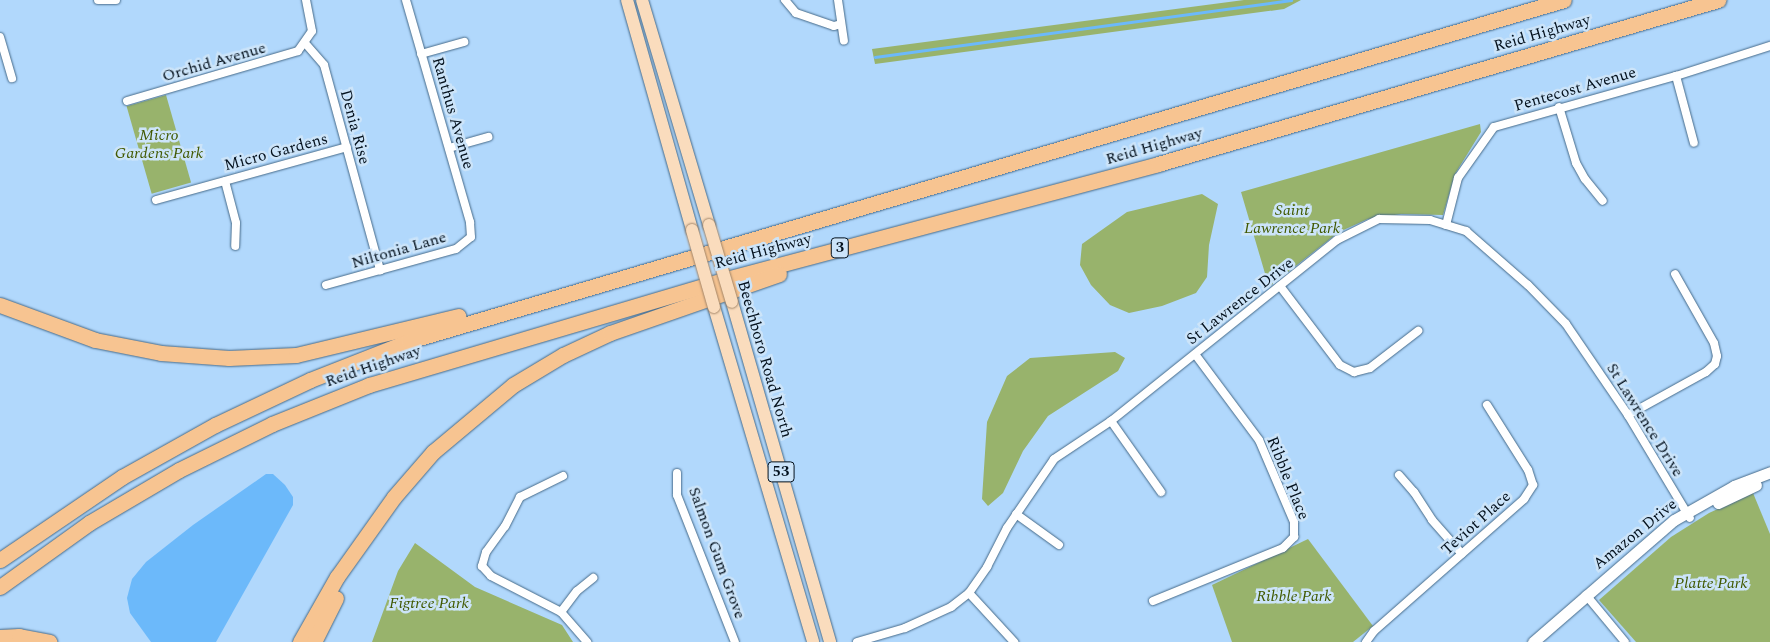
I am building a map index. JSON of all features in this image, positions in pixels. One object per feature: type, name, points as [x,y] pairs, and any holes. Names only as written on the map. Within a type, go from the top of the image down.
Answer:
[{"type":"highway","name":"Reid Highway","points":[[0,560],[78,505],[160,454],[302,384],[426,336],[1564,0]]},
{"type":"highway","name":"Reid Highway","points":[[0,587],[89,523],[179,470],[272,424],[369,385],[726,278],[1066,188],[1718,0]]},
{"type":"highway","points":[[300,642],[337,577],[394,497],[433,452],[513,385],[563,355],[610,333],[808,264],[977,211],[1066,188]]},
{"type":"highway","points":[[0,305],[62,330],[128,348],[195,357],[262,358],[296,355],[343,345],[628,276]]},
{"type":"highway","points":[[314,642],[366,536]]},
{"type":"highway","points":[[0,637],[19,636],[49,642]]},
{"type":"main road","name":"Beechboro Road North","points":[[626,0],[813,642]]},
{"type":"main road","name":"Beechboro Road North","points":[[642,0],[710,225],[830,642]]},
{"type":"street","points":[[98,0],[116,0]]},
{"type":"street","points":[[305,43],[312,26],[306,0]]},
{"type":"street","name":"Ranthus Avenue","points":[[406,0],[472,233]]},
{"type":"street","points":[[785,0],[796,13],[834,26],[841,24]]},
{"type":"street","points":[[838,0],[844,42]]},
{"type":"street","points":[[0,37],[12,78]]},
{"type":"street","points":[[421,54],[464,42]]},
{"type":"street","name":"Orchid Avenue","points":[[127,101],[283,57],[305,43]]},
{"type":"street","name":"Denia Rise","points":[[305,43],[324,66],[380,270]]},
{"type":"street","name":"Pentecost Avenue","points":[[1446,225],[1458,178],[1494,127],[1559,107],[1676,76],[1770,46]]},
{"type":"street","points":[[1676,76],[1694,143]]},
{"type":"street","points":[[1559,107],[1576,163],[1585,179],[1604,201]]},
{"type":"street","points":[[449,148],[488,137]]},
{"type":"street","name":"Micro Gardens","points":[[156,200],[346,147]]},
{"type":"street","points":[[225,181],[236,224],[234,246]]},
{"type":"street","name":"St Lawrence Drive","points":[[857,642],[930,619],[968,593],[987,567],[1016,514],[1054,459],[1111,421],[1337,240],[1379,219],[1430,220],[1466,231],[1566,324],[1628,415],[1688,515]]},
{"type":"street","name":"Niltonia Lane","points":[[326,285],[456,249],[468,241],[472,233]]},
{"type":"street","points":[[1628,415],[1706,372],[1715,364],[1714,343],[1675,274]]},
{"type":"street","points":[[1280,286],[1340,365],[1354,372],[1370,368],[1418,331]]},
{"type":"street","name":"Ribble Place","points":[[1153,601],[1283,548],[1294,536],[1294,522],[1259,440],[1195,354]]},
{"type":"street","name":"Teviot Place","points":[[1366,642],[1374,631],[1524,499],[1533,485],[1528,470],[1487,404]]},
{"type":"street","points":[[1111,421],[1161,492]]},
{"type":"street","name":"Amazon Drive","points":[[1544,642],[1644,543],[1734,486],[1770,472]]},
{"type":"street","name":"Salmon Gum Grove","points":[[677,473],[677,495],[735,642]]},
{"type":"street","points":[[1399,475],[1414,492],[1432,520],[1462,554]]},
{"type":"street","points":[[563,476],[520,497],[506,526],[486,552],[482,566],[491,576],[561,612],[587,642]]},
{"type":"street","name":"Amazon Drive","points":[[1688,515],[1770,479]]},
{"type":"street","points":[[1016,514],[1059,545]]},
{"type":"street","points":[[561,612],[577,591],[593,578]]},
{"type":"street","points":[[968,593],[1014,642]]},
{"type":"street","points":[[1589,597],[1625,642]]},
{"type":"street","name":"Amazon Drive","points":[[1533,642],[1589,597]]},
{"type":"green space","points":[[1244,0],[1301,0],[1284,9],[875,64],[872,49]]},
{"type":"green space","name":"Micro Gardens Park","points":[[166,95],[191,182],[152,194],[127,106]]},
{"type":"green space","name":"Saint Lawrence Park","points":[[1480,124],[1481,132],[1455,174],[1443,215],[1401,214],[1368,219],[1339,232],[1269,287],[1241,192]]},
{"type":"green space","points":[[1202,194],[1218,204],[1209,245],[1207,277],[1196,293],[1162,306],[1129,313],[1110,305],[1091,285],[1080,265],[1082,244],[1127,212]]},
{"type":"green space","points":[[1115,352],[1125,358],[1118,371],[1048,416],[1023,451],[1003,493],[988,506],[982,499],[987,422],[1007,376],[1030,358]]},
{"type":"green space","name":"Platte Park","points":[[1753,493],[1770,534],[1770,642],[1636,642],[1599,600],[1671,537],[1709,513]]},
{"type":"green space","name":"Ribble Park","points":[[1308,539],[1373,626],[1353,642],[1232,642],[1212,585]]},
{"type":"green space","name":"Figtree Park","points":[[415,543],[475,587],[562,625],[573,642],[372,642],[398,571]]},
{"type":"water","points":[[266,474],[273,474],[285,485],[293,497],[293,505],[216,642],[151,642],[130,613],[127,598],[132,579],[146,562],[193,525]]},
{"type":"waterway","points":[[875,57],[1291,0]]}]
